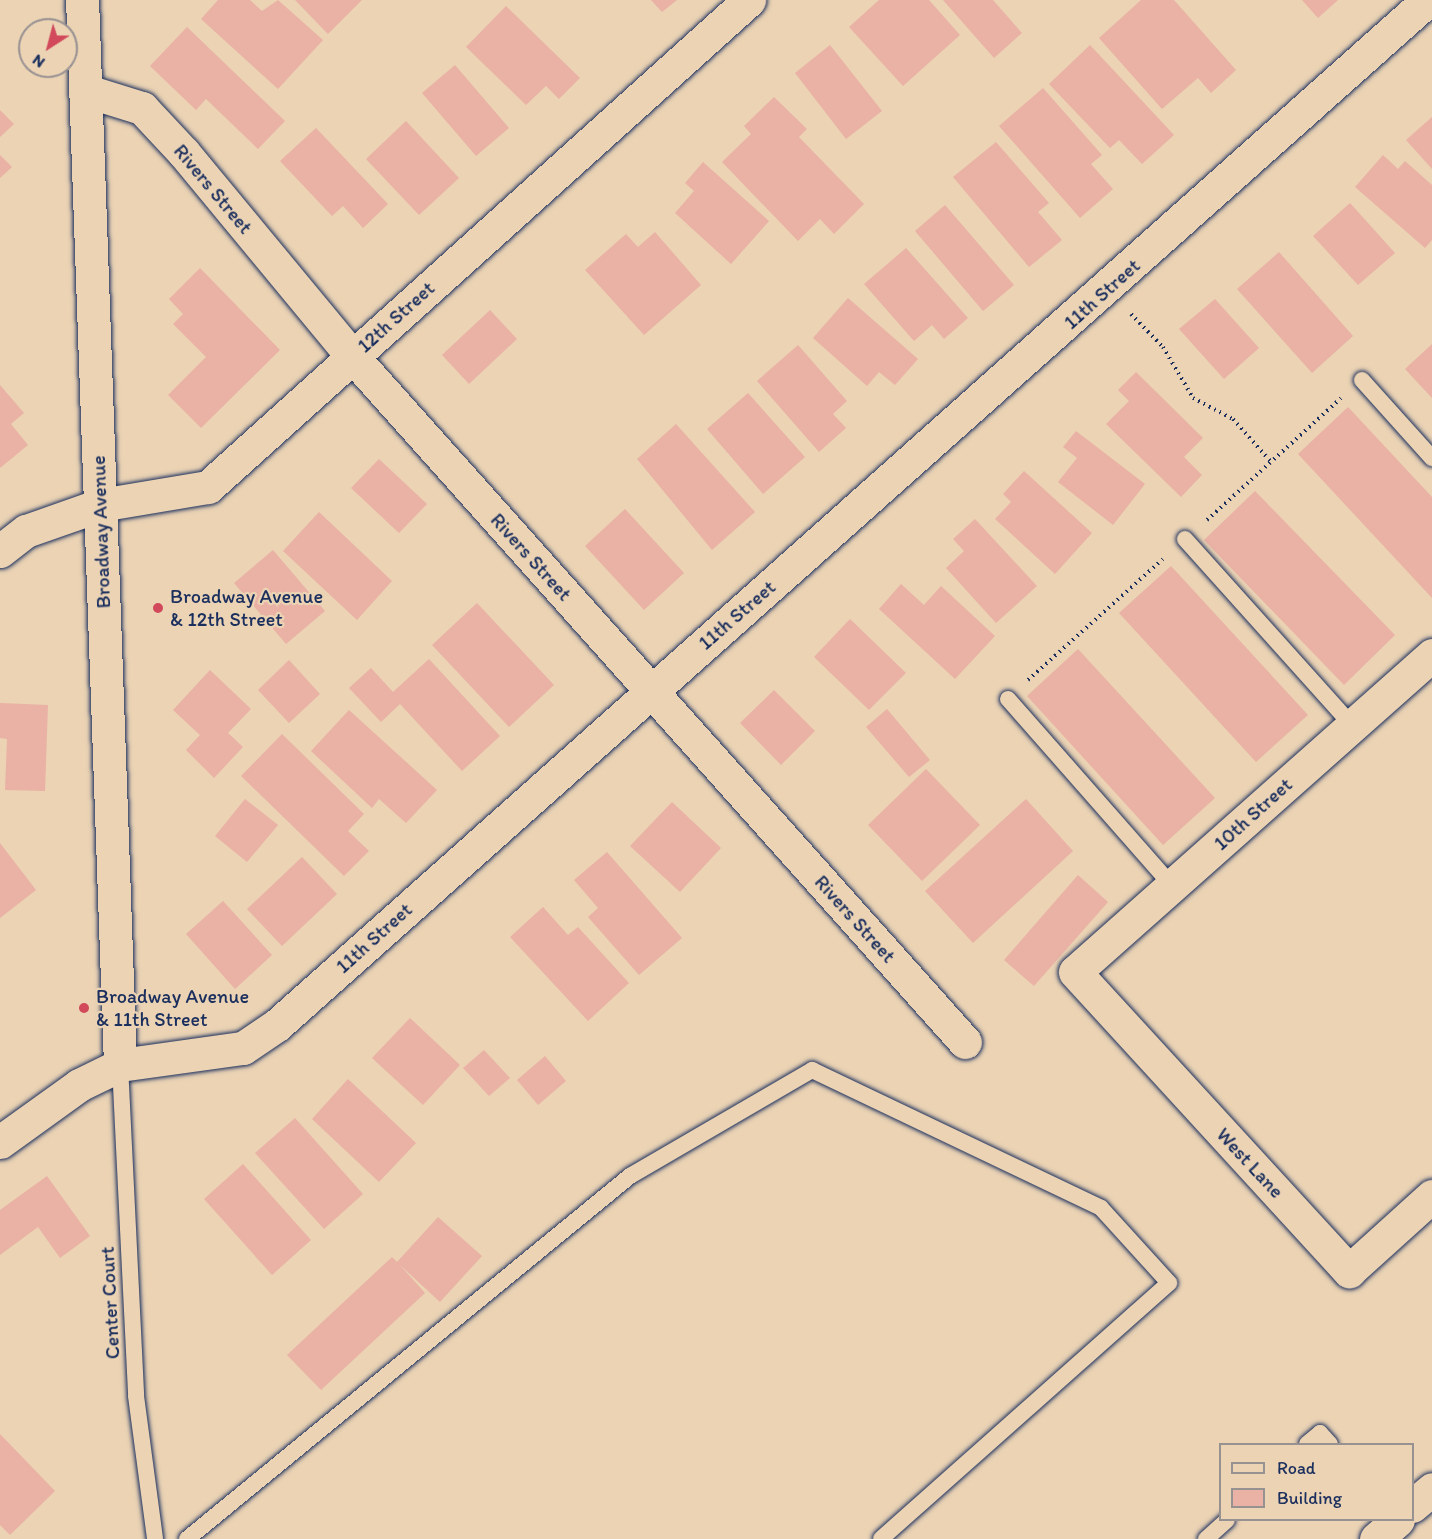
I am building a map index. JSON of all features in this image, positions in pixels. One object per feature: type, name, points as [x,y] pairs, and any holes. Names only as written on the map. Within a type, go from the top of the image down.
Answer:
[{"type":"street","name":"Broadway Avenue","points":[[82,0],[120,1065]]},
{"type":"street","name":"12th Street","points":[[0,551],[26,531],[100,505],[208,487],[749,0]]},
{"type":"street","name":"11th Street","points":[[0,1142],[79,1085],[120,1065],[243,1048],[277,1025],[651,691],[1108,289],[1428,0]]},
{"type":"street","name":"Rivers Street","points":[[87,90],[142,108],[184,153],[352,357],[965,1042]]},
{"type":"street","name":"10th Street","points":[[1075,972],[1432,655]]},
{"type":"street","name":"West Lane","points":[[1075,972],[1349,1271],[1432,1196]]},
{"type":"street","points":[[1414,1505],[1432,1489]]},
{"type":"lane","points":[[1362,380],[1432,458]]},
{"type":"lane","points":[[1185,539],[1352,725]]},
{"type":"lane","points":[[1008,699],[1172,886]]},
{"type":"lane","name":"Center Court","points":[[120,1065],[136,1396],[155,1539]]},
{"type":"lane","points":[[187,1539],[630,1176],[812,1070],[1101,1208],[1169,1283],[881,1539]]},
{"type":"lane","points":[[1308,1443],[1320,1433],[1329,1443]]},
{"type":"lane","points":[[1206,1539],[1226,1521]]},
{"type":"path","points":[[1108,289],[1163,347],[1193,398],[1233,419],[1271,462]]},
{"type":"building","points":[[218,0],[250,0],[262,11],[278,0],[323,40],[278,89],[201,19]]},
{"type":"building","points":[[295,0],[362,0],[328,34]]},
{"type":"building","points":[[651,0],[677,0],[662,12]]},
{"type":"building","points":[[879,0],[929,0],[960,35],[903,86],[849,27]]},
{"type":"building","points":[[943,0],[993,0],[1022,33],[994,58]]},
{"type":"building","points":[[1141,0],[1174,0],[1236,70],[1211,93],[1198,78],[1162,109],[1099,38]]},
{"type":"building","points":[[1302,0],[1338,0],[1318,18]]},
{"type":"building","points":[[506,6],[580,78],[559,99],[546,86],[526,105],[466,47]]},
{"type":"building","points":[[187,27],[285,121],[258,149],[206,99],[196,110],[150,66]]},
{"type":"building","points":[[830,45],[882,111],[846,139],[795,73]]},
{"type":"building","points":[[1090,45],[1174,135],[1142,164],[1119,140],[1110,148],[1049,84]]},
{"type":"building","points":[[455,65],[509,128],[476,156],[422,93]]},
{"type":"building","points":[[1043,88],[1102,155],[1091,164],[1113,189],[1080,218],[999,126]]},
{"type":"building","points":[[774,97],[807,129],[799,137],[864,204],[834,234],[820,219],[798,241],[722,162],[751,134],[744,126]]},
{"type":"building","points":[[0,110],[14,124],[0,137]]},
{"type":"building","points":[[1432,117],[1432,169],[1406,140]]},
{"type":"building","points":[[406,121],[459,178],[419,215],[366,159]]},
{"type":"building","points":[[316,128],[388,204],[363,228],[343,206],[332,216],[280,161]]},
{"type":"building","points":[[996,142],[1049,203],[1038,212],[1062,240],[1029,267],[953,177]]},
{"type":"building","points":[[0,155],[12,167],[0,178]]},
{"type":"building","points":[[1383,155],[1398,169],[1405,161],[1432,185],[1432,240],[1425,248],[1355,187]]},
{"type":"building","points":[[703,162],[769,221],[731,264],[675,213],[694,191],[685,183]]},
{"type":"building","points":[[1350,203],[1395,253],[1358,285],[1313,236]]},
{"type":"building","points":[[945,205],[1014,285],[983,311],[915,231]]},
{"type":"building","points":[[655,232],[701,285],[644,335],[585,270],[626,234],[638,247]]},
{"type":"building","points":[[906,248],[968,318],[944,339],[932,325],[914,341],[864,284]]},
{"type":"building","points":[[1279,252],[1353,336],[1312,373],[1237,289]]},
{"type":"building","points":[[200,268],[280,350],[201,428],[168,395],[206,357],[173,324],[183,314],[169,299]]},
{"type":"building","points":[[848,298],[918,359],[895,385],[879,372],[867,386],[813,338]]},
{"type":"building","points":[[1215,299],[1259,348],[1224,379],[1179,329]]},
{"type":"building","points":[[490,310],[517,339],[469,384],[442,355]]},
{"type":"building","points":[[1432,344],[1432,398],[1405,369]]},
{"type":"building","points":[[798,345],[847,401],[833,414],[846,428],[819,452],[757,381]]},
{"type":"building","points":[[1136,372],[1203,438],[1184,457],[1202,475],[1181,497],[1106,424],[1129,401],[1118,390]]},
{"type":"building","points":[[0,385],[24,413],[11,424],[28,445],[0,468]]},
{"type":"building","points":[[748,393],[805,457],[763,494],[707,429]]},
{"type":"building","points":[[1348,407],[1432,497],[1432,598],[1298,454]]},
{"type":"building","points":[[676,424],[755,512],[712,550],[637,459]]},
{"type":"building","points":[[1076,431],[1145,484],[1113,525],[1058,482],[1077,458],[1063,447]]},
{"type":"building","points":[[379,459],[427,504],[399,533],[351,488]]},
{"type":"building","points":[[1024,471],[1092,533],[1055,574],[995,519],[1011,502],[1003,494]]},
{"type":"building","points":[[1255,491],[1395,635],[1344,685],[1204,540]]},
{"type":"building","points":[[625,509],[684,573],[644,610],[585,546]]},
{"type":"building","points":[[319,512],[392,581],[357,620],[283,551]]},
{"type":"building","points":[[975,519],[1037,586],[996,623],[946,568],[964,551],[953,539]]},
{"type":"building","points":[[273,550],[325,611],[286,644],[234,583]]},
{"type":"building","points":[[1171,566],[1308,715],[1256,762],[1119,613]]},
{"type":"building","points":[[901,584],[924,605],[941,586],[995,636],[955,679],[879,609]]},
{"type":"building","points":[[477,603],[554,685],[509,727],[432,645]]},
{"type":"building","points":[[850,619],[906,673],[869,710],[814,657]]},
{"type":"building","points":[[1078,649],[1215,798],[1163,845],[1027,696]]},
{"type":"building","points":[[429,659],[500,736],[462,771],[400,704],[381,722],[349,688],[371,668],[393,692]]},
{"type":"building","points":[[289,660],[320,694],[289,723],[258,690]]},
{"type":"building","points":[[210,670],[251,709],[228,733],[243,747],[214,778],[186,750],[200,735],[173,710]]},
{"type":"building","points":[[774,690],[815,731],[781,765],[740,723]]},
{"type":"building","points":[[0,703],[48,705],[45,791],[5,790],[7,739],[0,738]]},
{"type":"building","points":[[887,709],[930,760],[909,777],[866,727]]},
{"type":"building","points":[[349,710],[437,790],[406,823],[379,799],[372,808],[311,751]]},
{"type":"building","points":[[282,734],[364,814],[348,831],[369,851],[344,876],[241,776]]},
{"type":"building","points":[[926,769],[980,825],[922,881],[868,825]]},
{"type":"building","points":[[245,799],[278,825],[247,862],[215,836]]},
{"type":"building","points":[[1026,799],[1073,851],[973,943],[925,891]]},
{"type":"building","points":[[672,802],[721,848],[680,892],[630,846]]},
{"type":"building","points":[[0,843],[36,890],[0,918]]},
{"type":"building","points":[[607,852],[682,938],[639,975],[588,917],[598,908],[574,880]]},
{"type":"building","points":[[302,857],[337,894],[282,946],[247,909]]},
{"type":"building","points":[[1078,875],[1108,902],[1034,986],[1004,960]]},
{"type":"building","points":[[223,901],[272,955],[235,989],[186,934]]},
{"type":"building","points":[[543,907],[568,935],[578,927],[629,983],[588,1021],[510,937]]},
{"type":"building","points":[[410,1018],[460,1065],[423,1105],[372,1058]]},
{"type":"building","points":[[484,1050],[510,1078],[489,1096],[463,1068]]},
{"type":"building","points":[[545,1056],[566,1081],[538,1105],[517,1080]]},
{"type":"building","points":[[348,1079],[416,1143],[379,1182],[312,1119]]},
{"type":"building","points":[[295,1118],[363,1194],[324,1229],[255,1153]]},
{"type":"building","points":[[243,1164],[311,1240],[272,1275],[204,1199]]},
{"type":"building","points":[[47,1176],[90,1236],[60,1258],[38,1227],[0,1255],[0,1210]]},
{"type":"building","points":[[438,1217],[482,1256],[440,1302],[400,1265],[425,1293],[321,1390],[287,1355],[392,1257],[397,1262]]},
{"type":"building","points":[[0,1434],[55,1491],[10,1535],[0,1525]]},
{"type":"place","name":"Broadway Avenue & 12th Street","points":[[158,608]]},
{"type":"place","name":"Broadway Avenue & 11th Street","points":[[84,1008]]}]
